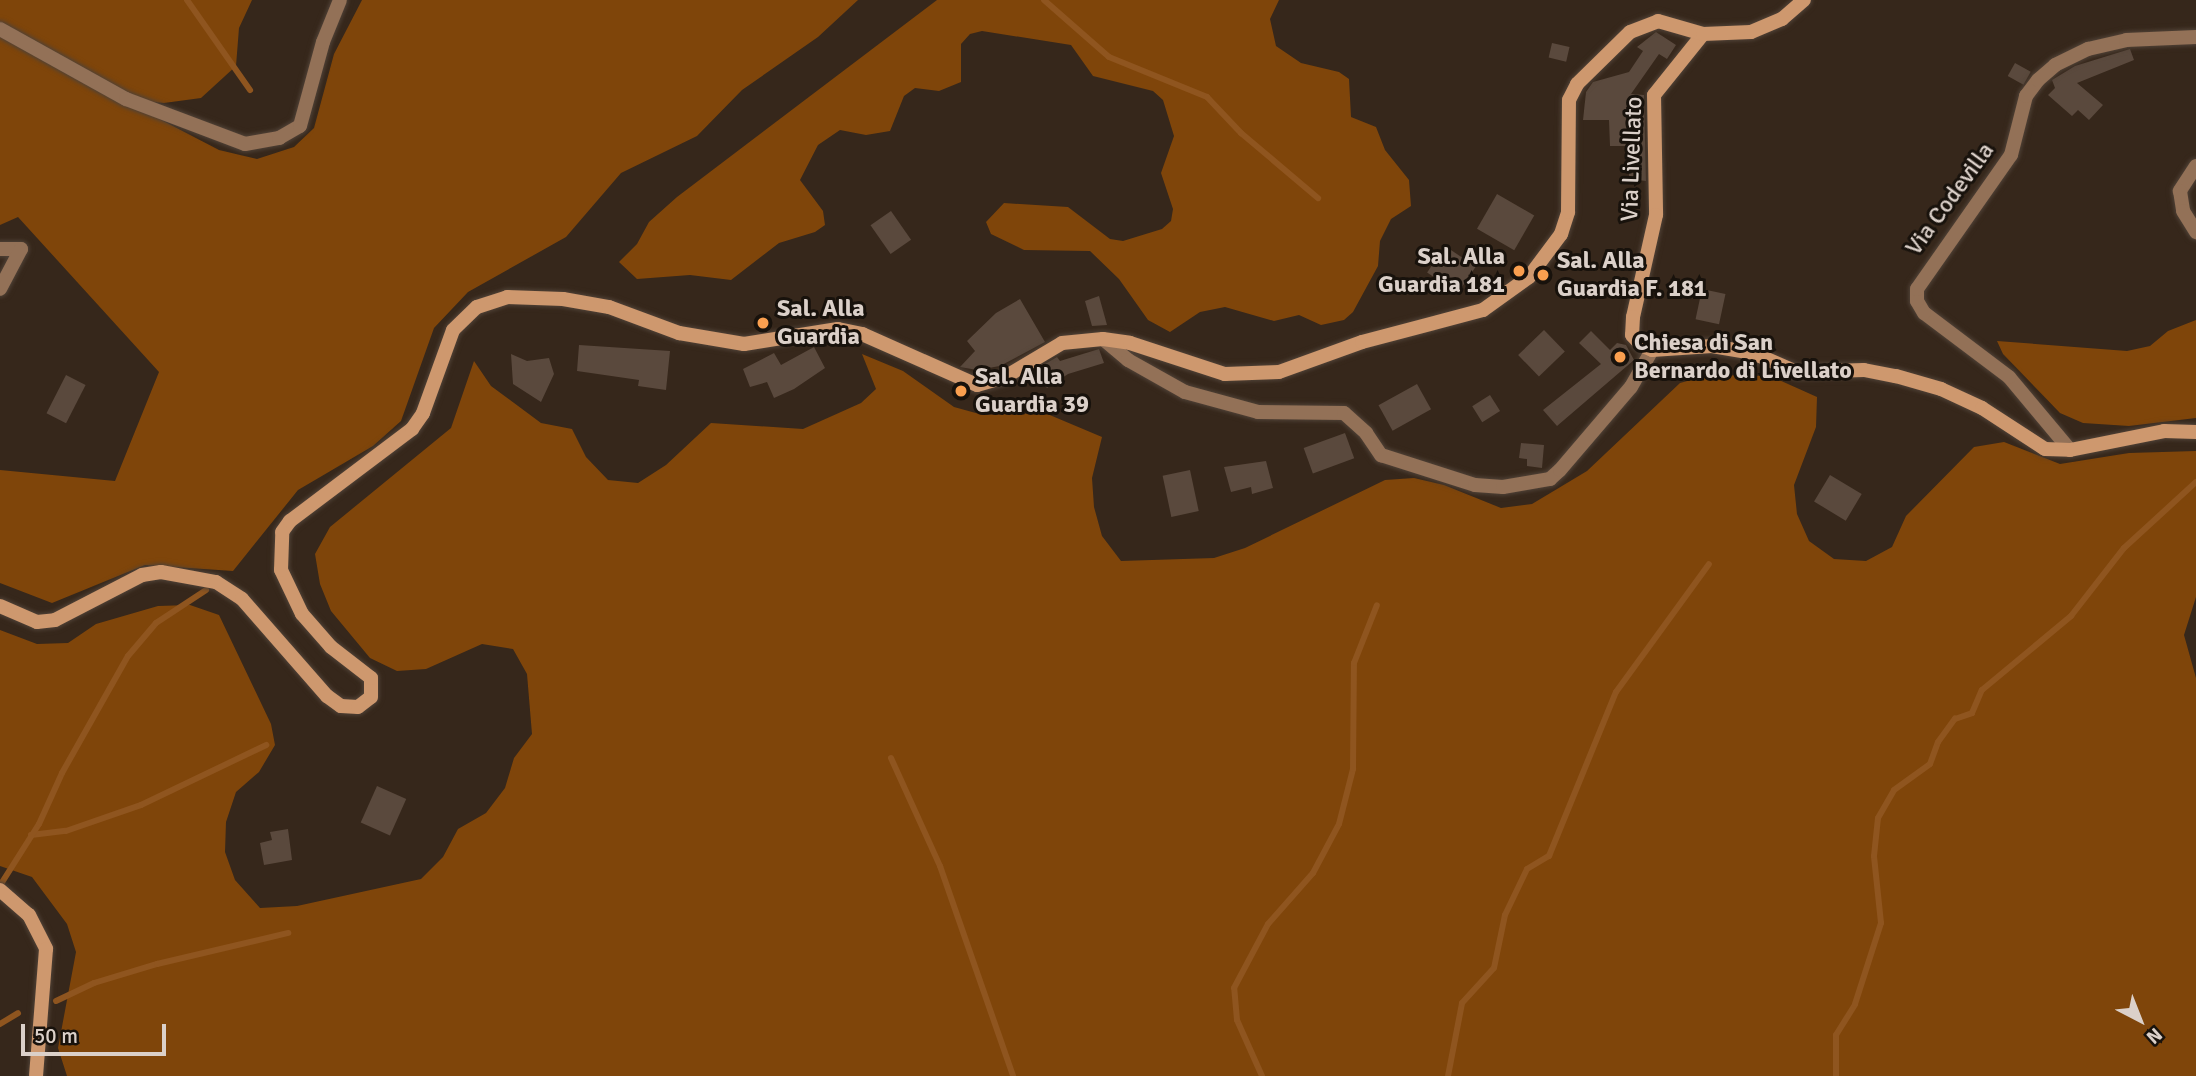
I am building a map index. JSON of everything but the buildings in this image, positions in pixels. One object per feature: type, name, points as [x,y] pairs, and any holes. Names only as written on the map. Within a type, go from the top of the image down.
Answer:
[{"type":"main road","points":[[0,606],[37,622],[55,620],[142,575],[161,572],[216,582],[242,599],[327,696],[341,706],[358,707],[371,697],[371,678],[331,647],[302,614],[281,570],[282,532],[290,521],[412,429],[430,396],[453,330],[477,307],[507,297],[563,299],[609,307],[679,333],[744,344],[838,329],[862,334],[977,384],[1005,377],[1062,343],[1103,339],[1130,343],[1225,374],[1251,376],[1279,372],[1362,342],[1483,310],[1529,278],[1561,234],[1570,187],[1566,119],[1577,84],[1639,26],[1658,21],[1703,34],[1727,36],[1767,27],[1804,0]]},
{"type":"main road","name":"Via Livellato","points":[[1652,350],[1632,335],[1656,215],[1654,95],[1703,34]]},
{"type":"main road","points":[[1652,350],[1712,346],[1753,353],[1797,372],[1864,370],[1896,376],[1941,389],[1982,408],[2046,449],[2070,450],[2164,431],[2196,432]]},
{"type":"main road","points":[[0,890],[29,915],[46,949],[36,1076]]},
{"type":"street","points":[[0,29],[125,99],[244,144],[279,138],[300,126],[323,42],[340,0]]},
{"type":"street","name":"Via Codevilla","points":[[2070,450],[2009,377],[1924,313],[1917,301],[1917,289],[2011,155],[2026,96],[2055,65],[2088,49],[2126,40],[2196,37]]},
{"type":"street","points":[[2196,166],[2180,191],[2183,211],[2196,232]]},
{"type":"street","points":[[0,249],[21,249],[0,289]]},
{"type":"street","points":[[1103,339],[1128,360],[1185,392],[1258,412],[1344,413],[1366,433],[1381,455],[1475,485],[1503,487],[1550,479],[1560,470],[1632,387],[1652,350]]},
{"type":"shaded area","points":[[0,0],[252,0],[239,28],[236,66],[201,98],[164,103],[142,101],[0,22]]},
{"type":"shaded area","points":[[362,0],[858,0],[818,37],[742,90],[697,136],[621,173],[566,237],[468,292],[434,328],[401,421],[373,446],[298,490],[233,571],[145,565],[52,603],[0,583],[0,470],[115,481],[159,372],[18,217],[0,225],[0,36],[219,150],[257,159],[294,147],[314,128],[334,54]]},
{"type":"shaded area","points":[[937,0],[1279,0],[1270,19],[1276,46],[1301,63],[1339,72],[1349,79],[1351,117],[1376,127],[1385,150],[1409,180],[1411,206],[1391,219],[1380,241],[1378,266],[1353,312],[1344,320],[1321,325],[1299,315],[1274,321],[1225,307],[1200,312],[1170,332],[1148,320],[1119,279],[1090,251],[1024,250],[991,234],[986,222],[1004,203],[1068,207],[1110,239],[1123,241],[1162,229],[1171,221],[1173,209],[1161,173],[1174,136],[1163,100],[1153,91],[1093,76],[1071,45],[982,31],[970,34],[961,44],[961,82],[939,91],[915,88],[904,96],[890,131],[866,135],[840,130],[818,145],[800,180],[823,211],[825,225],[815,232],[779,243],[731,280],[690,275],[637,279],[619,262],[637,244],[649,222],[677,197]]},
{"type":"shaded area","points":[[2196,320],[2196,418],[2129,426],[2083,423],[2060,413],[2003,354],[1997,341],[2127,351],[2150,346],[2168,331]]},
{"type":"shaded area","points":[[862,354],[903,371],[954,407],[983,415],[1045,413],[1102,437],[1092,478],[1094,507],[1102,536],[1121,561],[1214,558],[1245,548],[1385,480],[1414,478],[1444,485],[1501,508],[1532,504],[1587,471],[1680,383],[1709,375],[1770,376],[1817,397],[1816,427],[1794,485],[1797,514],[1809,541],[1834,559],[1866,561],[1892,547],[1906,516],[1974,447],[2004,442],[2060,464],[2129,453],[2196,451],[2196,597],[2184,635],[2196,678],[2196,1076],[67,1076],[58,1048],[76,952],[67,924],[32,877],[0,866],[0,630],[37,644],[68,643],[96,624],[158,606],[190,605],[219,615],[271,724],[275,745],[259,772],[236,792],[226,822],[225,852],[235,880],[260,908],[297,906],[421,879],[443,857],[458,829],[486,813],[505,788],[514,758],[532,734],[527,674],[513,649],[482,644],[426,669],[397,671],[370,658],[331,611],[320,584],[315,554],[330,527],[451,428],[474,361],[491,386],[541,423],[572,429],[586,457],[608,480],[638,483],[666,465],[711,423],[803,429],[861,403],[876,389]]},
{"type":"waterway","points":[[187,0],[250,90]]},
{"type":"waterway","points":[[1044,0],[1109,57],[1207,97],[1241,133],[1318,198]]},
{"type":"waterway","points":[[1836,1076],[1836,1035],[1855,1004],[1881,923],[1874,856],[1878,818],[1894,790],[1930,764],[1938,742],[1955,719],[1972,713],[1982,690],[2071,616],[2124,548],[2196,482]]},
{"type":"waterway","points":[[1448,1076],[1462,1003],[1494,968],[1505,915],[1527,869],[1549,856],[1616,692],[1709,564]]},
{"type":"waterway","points":[[1,884],[39,824],[62,773],[128,656],[156,623],[206,590]]},
{"type":"waterway","points":[[1262,1076],[1237,1020],[1234,988],[1268,924],[1313,873],[1339,824],[1353,769],[1354,663],[1377,605]]},
{"type":"waterway","points":[[31,835],[66,831],[141,805],[266,745]]},
{"type":"waterway","points":[[891,758],[940,866],[1013,1076]]},
{"type":"waterway","points":[[56,1001],[94,983],[157,964],[288,933]]},
{"type":"waterway","points":[[0,1024],[18,1013]]},
{"type":"place","name":"Sal. Alla Guardia 181","points":[[1519,271]]},
{"type":"place","name":"Sal. Alla Guardia F. 181","points":[[1543,275]]},
{"type":"place","name":"Sal. Alla Guardia","points":[[763,323]]},
{"type":"place","name":"Chiesa di San Bernardo di Livellato","points":[[1620,357]]},
{"type":"place","name":"Sal. Alla Guardia 39","points":[[961,391]]}]
